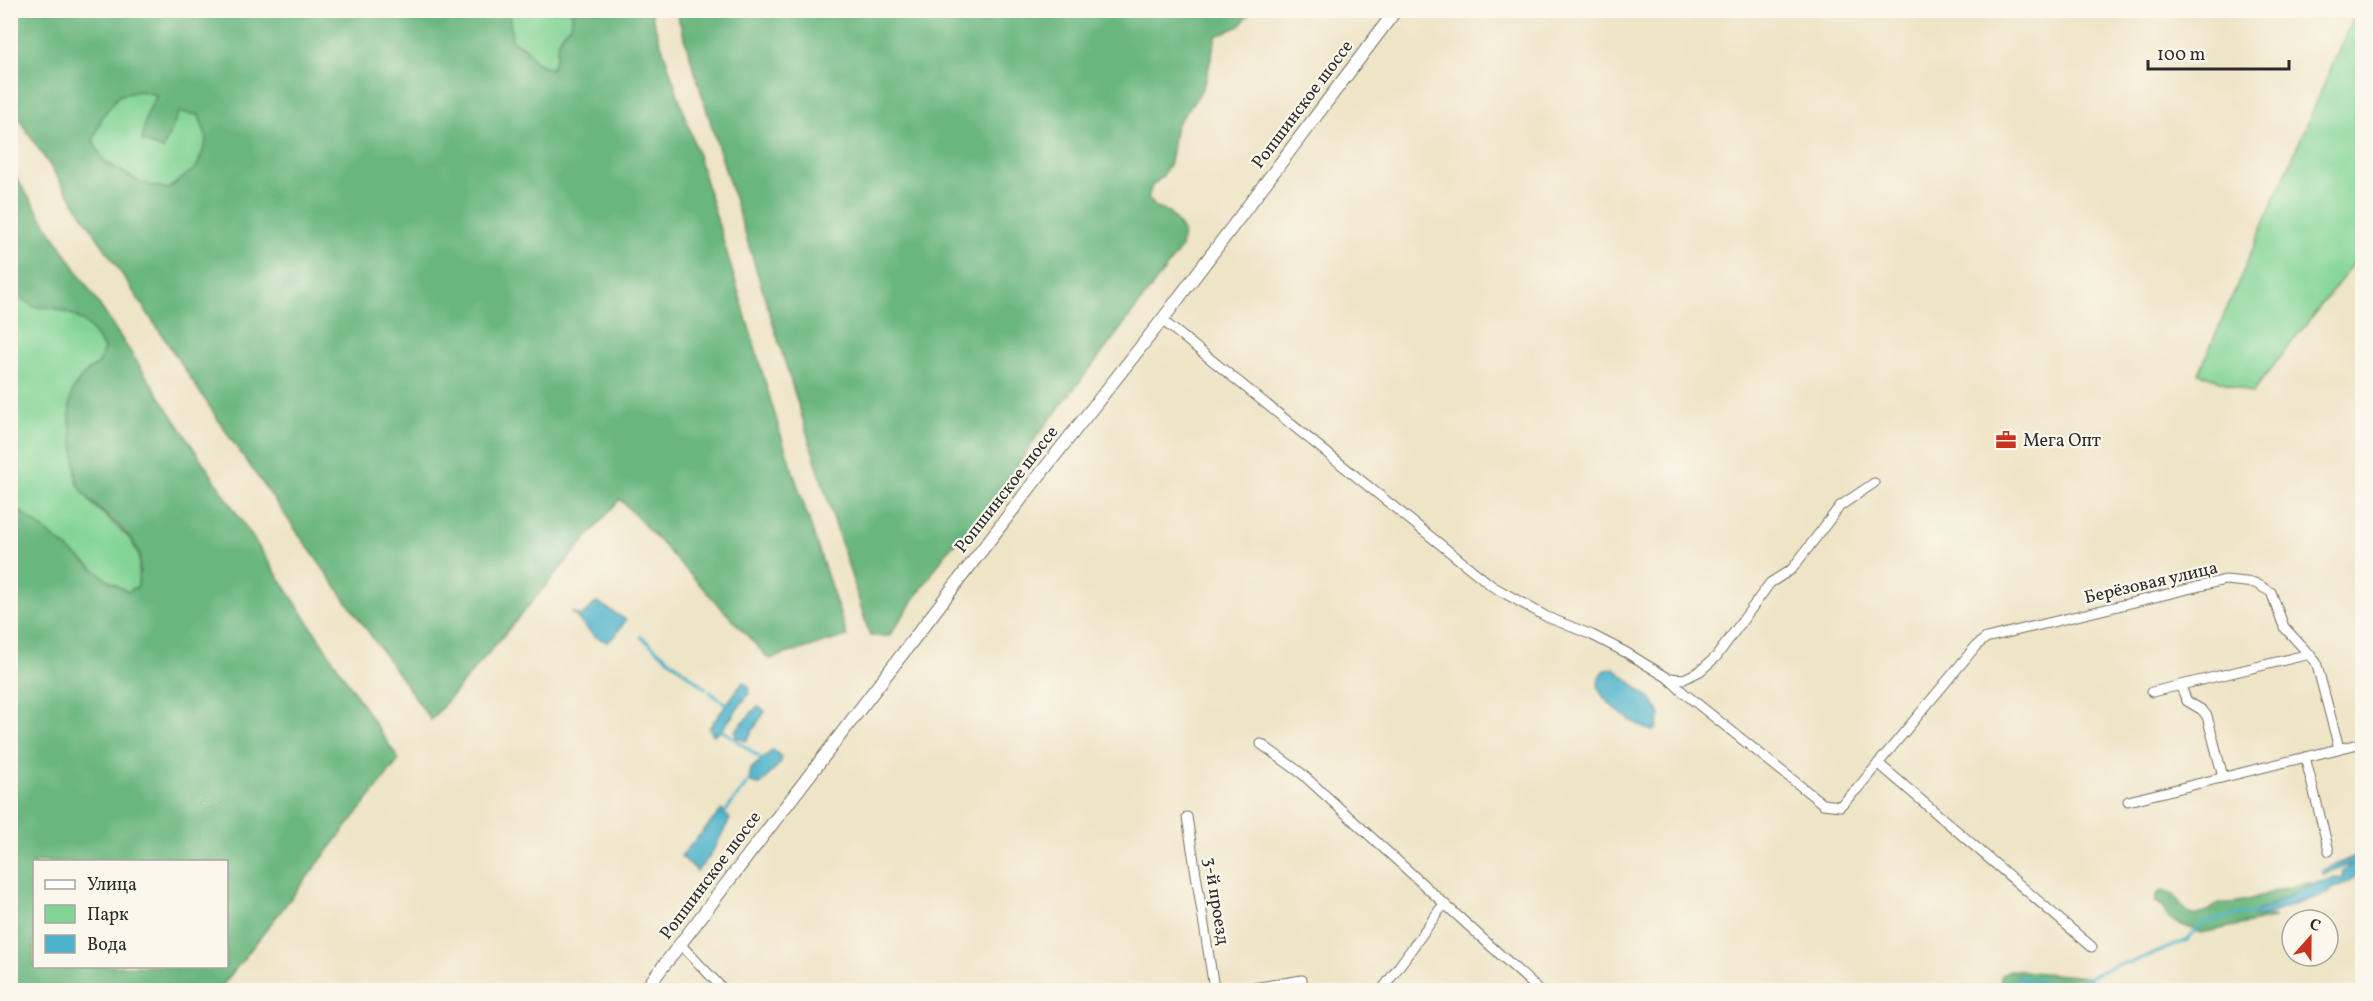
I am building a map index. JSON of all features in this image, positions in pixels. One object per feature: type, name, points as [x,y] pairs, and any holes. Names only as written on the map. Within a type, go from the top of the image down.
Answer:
[{"type":"main road","name":"Ропшинское шоссе","points":[[645,990],[1026,491],[1162,320],[1396,10]]},
{"type":"street","points":[[1162,320],[1492,586],[1547,617],[1592,635],[1668,678],[1684,679],[1700,671],[1716,657],[1770,583],[1792,569],[1840,506],[1874,483]]},
{"type":"street","name":"Берёзовая улица","points":[[1668,678],[1823,804],[1840,806],[1976,646],[1986,638],[2224,580],[2255,583],[2271,592],[2284,627],[2310,654],[2320,671],[2339,748]]},
{"type":"street","points":[[2152,692],[2310,654]]},
{"type":"street","points":[[2180,686],[2187,701],[2207,716],[2223,777]]},
{"type":"street","points":[[2128,801],[2362,743]]},
{"type":"street","points":[[1262,744],[1301,773],[1538,990]]},
{"type":"street","points":[[2305,757],[2329,851]]},
{"type":"street","points":[[1878,763],[2092,947]]},
{"type":"street","name":"3-й проезд","points":[[1187,817],[1213,982],[1211,990]]},
{"type":"street","points":[[1382,990],[1441,908],[1446,906]]},
{"type":"street","points":[[680,944],[724,990]]},
{"type":"street","points":[[1240,990],[1302,980]]},
{"type":"green space","points":[[10,11],[509,11],[512,41],[525,48],[535,62],[551,69],[555,62],[559,41],[570,26],[572,11],[650,11],[697,152],[780,432],[847,636],[769,659],[620,499],[431,720],[233,442],[11,107]],"holes":[[[139,91],[157,95],[146,117],[142,141],[163,149],[179,112],[199,115],[207,139],[197,167],[168,189],[141,183],[104,161],[93,141],[102,117],[118,96]]]},
{"type":"green space","points":[[509,11],[572,11],[570,26],[559,41],[551,70],[535,62],[525,48],[512,41]]},
{"type":"green space","points":[[676,11],[1251,11],[1240,26],[1216,36],[1206,80],[1198,96],[1176,125],[1170,163],[1162,177],[1152,186],[1148,197],[1156,208],[1169,212],[1183,231],[1181,248],[1037,436],[991,506],[948,550],[889,636],[870,636]]},
{"type":"green space","points":[[2356,11],[2362,11],[2362,253],[2252,393],[2199,373]]},
{"type":"green space","points":[[139,91],[157,95],[146,117],[163,149],[179,112],[199,115],[208,140],[197,167],[168,189],[141,183],[103,161],[93,140],[102,117],[118,96]]},
{"type":"green space","points":[[10,169],[399,760],[219,990],[11,990],[11,504],[109,581],[128,592],[138,586],[140,565],[139,553],[134,543],[92,503],[84,494],[76,478],[70,416],[72,393],[77,382],[99,364],[104,348],[84,322],[78,318],[54,308],[36,307],[11,296]]},
{"type":"green space","points":[[15,295],[34,306],[54,308],[73,315],[90,326],[104,348],[99,364],[88,370],[76,459],[77,482],[92,504],[129,538],[139,555],[138,586],[128,592],[109,581],[11,504],[10,296]]},
{"type":"green space","points":[[2307,883],[2314,884],[2283,901],[2255,912],[2257,918],[2268,915],[2274,918],[2201,933],[2175,922],[2166,915],[2163,906],[2156,902],[2156,896],[2161,891],[2172,893],[2191,915],[2196,915],[2202,914],[2218,903],[2252,899]]},
{"type":"green space","points":[[2010,970],[2087,977],[2095,984],[2089,990],[1982,990],[1997,988],[2001,982],[2001,975]]},
{"type":"water","points":[[597,602],[626,620],[614,637],[607,642],[594,636],[571,612],[582,616]]},
{"type":"water","points":[[1614,668],[1654,702],[1660,715],[1656,729],[1652,731],[1630,720],[1602,695],[1598,685],[1600,675]]},
{"type":"water","points":[[743,682],[748,686],[749,693],[722,730],[713,735],[709,728]]},
{"type":"water","points":[[758,706],[765,711],[746,741],[736,737],[735,731]]},
{"type":"water","points":[[773,750],[781,756],[781,762],[760,785],[749,781],[751,769]]},
{"type":"water","points":[[722,810],[730,819],[710,856],[697,871],[681,856]]},
{"type":"water","points":[[2362,853],[2362,857],[2353,865],[2358,866],[2360,871],[2356,876],[2328,893],[2257,918],[2253,914],[2314,884],[2336,878],[2341,879],[2342,872],[2349,864],[2323,875],[2322,871]]},
{"type":"waterway","points":[[641,637],[706,689]]},
{"type":"waterway","points":[[710,692],[726,704]]},
{"type":"waterway","points":[[722,730],[762,759]]},
{"type":"waterway","points":[[725,812],[749,781]]},
{"type":"waterway","points":[[2005,990],[2019,977],[2073,985],[2115,965],[2135,961],[2188,940],[2201,924],[2235,915],[2255,913]]},
{"type":"place","name":"Мега Опт","points":[[2006,440]]}]
